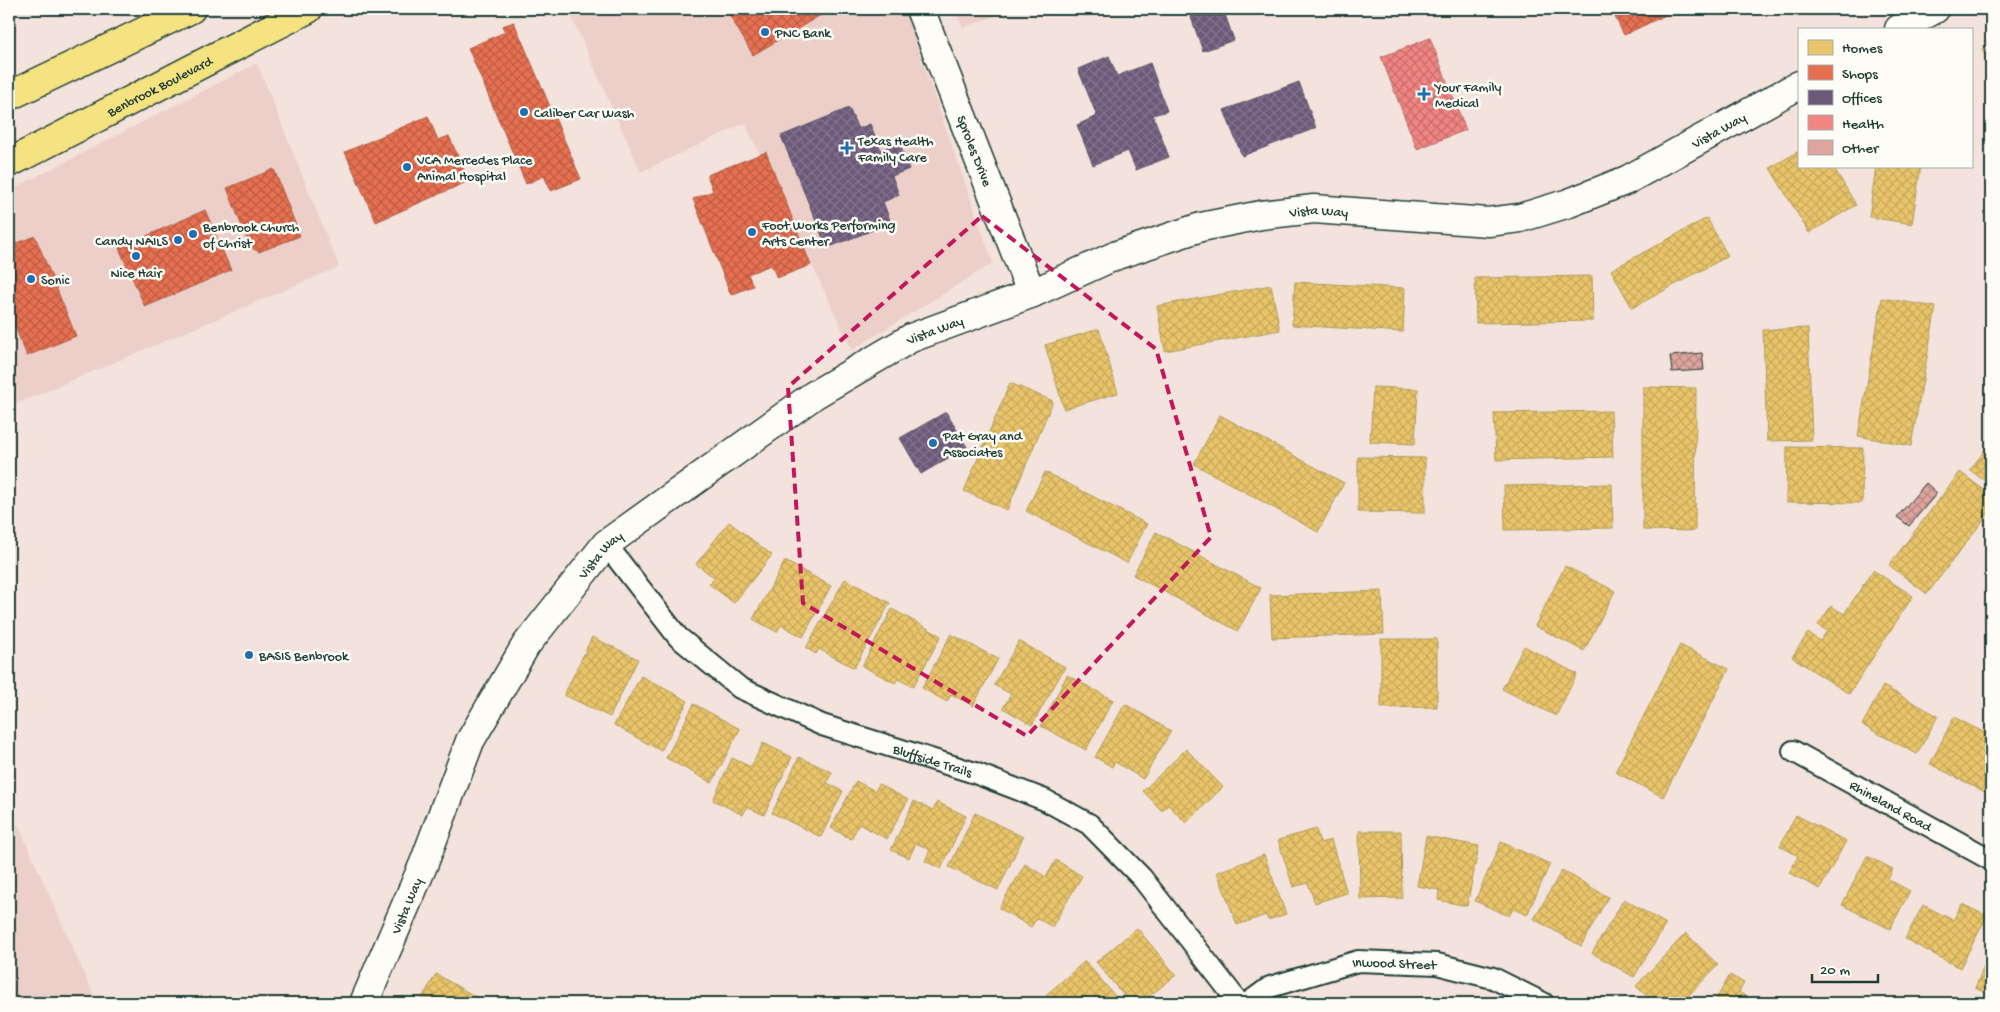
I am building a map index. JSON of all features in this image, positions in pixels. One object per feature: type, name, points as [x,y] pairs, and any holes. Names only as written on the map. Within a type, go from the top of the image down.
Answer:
[{"type":"highway","points":[[9,96],[191,9]]},
{"type":"highway","name":"Benbrook Boulevard","points":[[9,163],[308,9]]},
{"type":"street","name":"Sproles Drive","points":[[920,9],[1027,282],[1033,293]]},
{"type":"street","points":[[1901,28],[1935,9]]},
{"type":"street","name":"Vista Way","points":[[364,1003],[424,863],[470,741],[526,645],[606,544],[814,395],[911,338],[1033,293],[1127,252],[1201,227],[1261,214],[1314,209],[1488,222],[1520,218],[1569,203],[1627,180],[1798,86]]},
{"type":"street","name":"Bluffside Trails","points":[[606,544],[678,637],[740,688],[822,725],[975,773],[1045,800],[1089,824],[1142,878],[1239,1003]]},
{"type":"street","name":"Rhineland Road","points":[[1792,751],[1991,860]]},
{"type":"street","name":"Inwood Street","points":[[1248,1003],[1270,987],[1358,961],[1437,964],[1493,978],[1543,1003]]},
{"type":"highlighted area","points":[[982,216],[1156,349],[1211,537],[1027,736],[803,603],[788,387]]},
{"type":"shaded area","points":[[568,9],[904,9],[993,263],[852,350],[745,123],[641,172]]},
{"type":"shaded area","points":[[954,9],[1013,9],[963,28]]},
{"type":"shaded area","points":[[257,63],[339,267],[9,407],[9,191]]},
{"type":"shaded area","points":[[9,804],[97,1003],[9,1003]]},
{"type":"building: Homes","points":[[1991,44],[1991,67],[1982,49]]},
{"type":"building: Homes","points":[[1798,152],[1798,168],[1834,168],[1856,205],[1809,233],[1770,168]]},
{"type":"building: Homes","points":[[1876,168],[1921,168],[1912,224],[1869,217]]},
{"type":"building: Homes","points":[[1707,218],[1728,256],[1632,308],[1611,270]]},
{"type":"building: Homes","points":[[1592,276],[1593,321],[1476,323],[1475,278]]},
{"type":"building: Homes","points":[[1295,282],[1405,288],[1403,332],[1292,325]]},
{"type":"building: Homes","points":[[1271,285],[1280,330],[1165,351],[1157,306]]},
{"type":"building: Homes","points":[[1882,298],[1936,307],[1911,446],[1858,436]]},
{"type":"building: Homes","points":[[1808,328],[1812,440],[1767,441],[1763,330]]},
{"type":"building: Homes","points":[[1099,329],[1118,393],[1064,409],[1045,345]]},
{"type":"building: Homes","points":[[1010,383],[1053,401],[1007,510],[964,491]]},
{"type":"building: Homes","points":[[1373,387],[1418,389],[1415,444],[1370,442]]},
{"type":"building: Homes","points":[[1643,387],[1696,388],[1695,531],[1643,530]]},
{"type":"building: Homes","points":[[1611,411],[1613,457],[1496,460],[1494,413]]},
{"type":"building: Homes","points":[[1220,415],[1344,483],[1318,532],[1194,464]]},
{"type":"building: Homes","points":[[1991,442],[1991,486],[1970,470]]},
{"type":"building: Homes","points":[[1787,447],[1863,448],[1862,503],[1786,502]]},
{"type":"building: Homes","points":[[1358,457],[1425,458],[1425,513],[1358,512]]},
{"type":"building: Homes","points":[[1045,472],[1147,524],[1127,563],[1026,511]]},
{"type":"building: Homes","points":[[1960,472],[1991,495],[1991,510],[1927,594],[1889,565]]},
{"type":"building: Homes","points":[[1612,484],[1613,528],[1505,530],[1504,486]]},
{"type":"building: Homes","points":[[729,522],[772,555],[734,603],[709,584],[715,578],[696,564]]},
{"type":"building: Homes","points":[[1156,532],[1261,588],[1238,631],[1133,575]]},
{"type":"building: Homes","points":[[785,561],[831,586],[803,637],[781,625],[777,632],[753,619]]},
{"type":"building: Homes","points":[[1565,566],[1615,591],[1584,651],[1535,626]]},
{"type":"building: Homes","points":[[1873,570],[1913,596],[1849,694],[1792,657],[1808,633],[1820,641],[1827,631],[1818,625],[1831,606],[1844,614]]},
{"type":"building: Homes","points":[[845,579],[890,603],[854,668],[819,649],[816,654],[806,648]]},
{"type":"building: Homes","points":[[1382,591],[1384,634],[1272,638],[1270,595]]},
{"type":"building: Homes","points":[[892,609],[941,636],[913,687],[898,679],[895,683],[862,666]]},
{"type":"building: Homes","points":[[951,634],[998,659],[973,706],[951,694],[947,702],[922,688]]},
{"type":"building: Homes","points":[[592,637],[638,659],[610,717],[564,695]]},
{"type":"building: Homes","points":[[1381,639],[1437,639],[1437,707],[1381,708]]},
{"type":"building: Homes","points":[[1019,641],[1065,667],[1032,725],[1003,708],[1011,694],[994,685]]},
{"type":"building: Homes","points":[[1680,645],[1729,669],[1663,797],[1615,772]]},
{"type":"building: Homes","points":[[1524,646],[1577,674],[1556,716],[1502,689]]},
{"type":"building: Homes","points":[[1067,675],[1113,700],[1086,750],[1041,726]]},
{"type":"building: Homes","points":[[641,676],[688,701],[661,751],[614,725]]},
{"type":"building: Homes","points":[[1883,686],[1938,716],[1917,754],[1862,725]]},
{"type":"building: Homes","points":[[694,704],[740,729],[712,783],[666,758]]},
{"type":"building: Homes","points":[[1125,704],[1171,731],[1143,779],[1115,762],[1112,767],[1095,757]]},
{"type":"building: Homes","points":[[1954,717],[1991,736],[1991,781],[1985,792],[1930,764]]},
{"type":"building: Homes","points":[[763,743],[792,757],[764,815],[747,807],[743,815],[713,800],[732,758],[751,767]]},
{"type":"building: Homes","points":[[1186,749],[1223,787],[1186,823],[1168,805],[1162,811],[1143,791]]},
{"type":"building: Homes","points":[[799,757],[832,772],[827,783],[843,791],[821,837],[772,813]]},
{"type":"building: Homes","points":[[856,781],[875,791],[879,784],[908,800],[887,839],[859,824],[851,839],[831,828]]},
{"type":"building: Homes","points":[[914,801],[933,810],[937,802],[966,816],[941,869],[925,861],[930,850],[916,843],[909,858],[891,850]]},
{"type":"building: Homes","points":[[975,813],[1023,837],[998,890],[949,867]]},
{"type":"building: Homes","points":[[1796,815],[1846,841],[1820,889],[1789,873],[1798,856],[1780,846]]},
{"type":"building: Homes","points":[[1316,829],[1320,843],[1331,840],[1347,893],[1315,903],[1308,883],[1293,887],[1278,840]]},
{"type":"building: Homes","points":[[1359,831],[1401,831],[1402,898],[1360,899]]},
{"type":"building: Homes","points":[[1426,836],[1479,846],[1467,906],[1438,900],[1439,890],[1417,886]]},
{"type":"building: Homes","points":[[1501,842],[1550,864],[1527,915],[1513,909],[1509,916],[1475,901]]},
{"type":"building: Homes","points":[[1264,855],[1286,914],[1268,920],[1266,915],[1237,925],[1217,872]]},
{"type":"building: Homes","points":[[1867,856],[1893,869],[1888,879],[1910,891],[1890,929],[1842,905]]},
{"type":"building: Homes","points":[[1056,860],[1082,876],[1052,927],[1037,918],[1031,927],[999,908],[1025,864],[1046,877]]},
{"type":"building: Homes","points":[[1562,870],[1608,897],[1581,946],[1534,919]]},
{"type":"building: Homes","points":[[1624,899],[1666,924],[1634,977],[1592,953]]},
{"type":"building: Homes","points":[[1962,904],[1987,916],[1960,968],[1905,939],[1923,905],[1953,920]]},
{"type":"building: Homes","points":[[1137,928],[1176,975],[1141,1003],[1130,1003],[1096,962]]},
{"type":"building: Homes","points":[[1686,933],[1718,965],[1685,999],[1689,1003],[1654,1003],[1636,986]]},
{"type":"building: Homes","points":[[1991,949],[1991,995],[1975,988]]},
{"type":"building: Homes","points":[[1085,961],[1121,1003],[1054,1003],[1046,995]]},
{"type":"building: Homes","points":[[436,974],[483,1001],[481,1003],[419,1003]]},
{"type":"building: Homes","points":[[1730,975],[1744,983],[1739,992],[1757,1003],[1714,1003]]},
{"type":"building: Homes","points":[[1401,999],[1401,1003],[1346,1003],[1346,1001]]},
{"type":"building: Shops","name":"PNC Bank","points":[[726,9],[831,9],[753,55]]},
{"type":"building: Shops","points":[[1611,9],[1678,9],[1624,35]]},
{"type":"building: Shops","name":"Caliber Car Wash","points":[[514,22],[581,179],[551,191],[544,176],[526,184],[468,48],[505,32],[502,26]]},
{"type":"building: Shops","name":"VCA Mercedes Place Animal Hospital","points":[[428,116],[438,140],[449,136],[469,181],[376,222],[345,152]]},
{"type":"building: Shops","name":"Foot Works Performing Arts Center","points":[[766,152],[811,265],[777,278],[771,265],[748,274],[753,286],[731,295],[693,199],[713,191],[707,175]]},
{"type":"building: Shops","points":[[274,169],[300,236],[259,252],[250,247],[227,188]]},
{"type":"building: Shops","points":[[205,210],[231,270],[145,307],[119,248]]},
{"type":"building: Shops","name":"Sonic","points":[[35,236],[76,336],[27,356],[9,312],[9,246]]},
{"type":"building: Offices","points":[[1188,9],[1223,9],[1234,40],[1203,51]]},
{"type":"building: Offices","points":[[1109,56],[1117,76],[1150,63],[1167,111],[1153,115],[1169,157],[1136,170],[1128,151],[1093,165],[1077,125],[1097,116],[1078,69]]},
{"type":"building: Offices","points":[[1299,82],[1316,128],[1242,156],[1224,110]]},
{"type":"building: Offices","points":[[849,108],[858,129],[870,124],[881,150],[899,142],[909,169],[892,176],[899,195],[883,202],[891,223],[827,248],[781,136]]},
{"type":"building: Offices","name":"Pat Gray and Associates","points":[[946,412],[967,447],[921,474],[900,438]]},
{"type":"building: Health","name":"Your Family Medical","points":[[1430,38],[1466,130],[1417,149],[1381,57]]},
{"type":"building: Other","points":[[1702,353],[1704,370],[1672,372],[1670,356]]},
{"type":"building: Other","points":[[1926,483],[1937,493],[1909,526],[1897,517]]},
{"type":"place","name":"PNC Bank","points":[[765,32]]},
{"type":"place","name":"Your Family Medical","points":[[1424,94]]},
{"type":"place","name":"Caliber Car Wash","points":[[524,112]]},
{"type":"place","name":"Texas Health Family Care","points":[[847,148]]},
{"type":"place","name":"VCA Mercedes Place Animal Hospital","points":[[407,167]]},
{"type":"place","name":"Foot Works Performing Arts Center","points":[[752,232]]},
{"type":"place","name":"Benbrook Church of Christ","points":[[193,234]]},
{"type":"place","name":"Candy NAILS","points":[[178,240]]},
{"type":"place","name":"Nice Hair","points":[[136,256]]},
{"type":"place","name":"Sonic","points":[[31,279]]},
{"type":"place","name":"Pat Gray and Associates","points":[[933,443]]},
{"type":"place","name":"BASIS Benbrook","points":[[249,655]]}]
